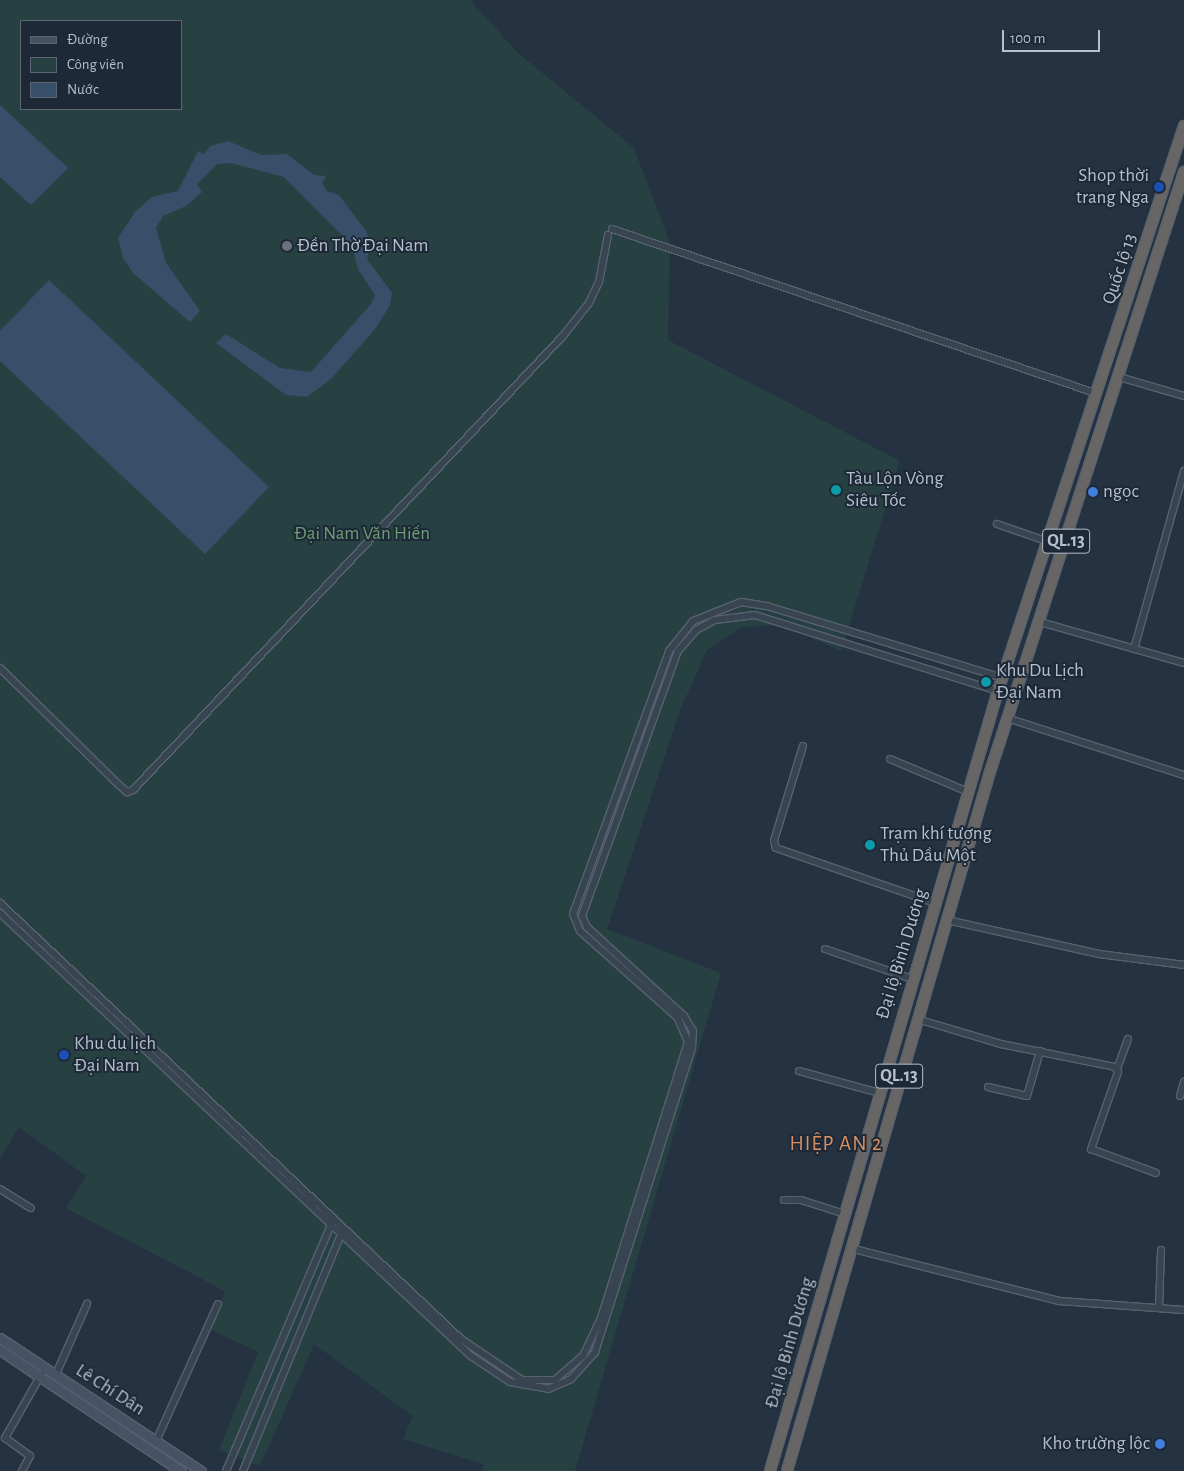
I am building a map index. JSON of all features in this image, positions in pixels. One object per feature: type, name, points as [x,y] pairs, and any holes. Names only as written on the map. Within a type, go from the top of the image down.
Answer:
[{"type":"highway","name":"Quốc lộ 13","points":[[1099,394],[1184,126]]},
{"type":"highway","name":"Quốc lộ 13","points":[[1112,399],[1184,172]]},
{"type":"highway","points":[[1106,372],[1119,377]]},
{"type":"highway","points":[[1099,394],[1112,399]]},
{"type":"highway","name":"Đại lộ Bình Dương","points":[[770,1471],[912,979],[998,691],[1099,394]]},
{"type":"highway","name":"Đại lộ Bình Dương","points":[[787,1471],[850,1248],[1007,718],[1112,399]]},
{"type":"highway","points":[[1002,678],[1019,684]]},
{"type":"highway","points":[[998,691],[1014,696]]},
{"type":"main road","name":"Lê Chí Dân","points":[[0,1338],[157,1439],[201,1471]]},
{"type":"main road","name":"Lê Chí Dân","points":[[0,1350],[181,1471]]},
{"type":"street","points":[[0,668],[119,785],[127,792],[133,790],[563,336],[589,303],[599,282],[610,232],[1099,394]]},
{"type":"street","points":[[1119,377],[1184,396]]},
{"type":"street","points":[[1134,649],[1184,470]]},
{"type":"street","points":[[997,524],[1049,542]]},
{"type":"street","points":[[0,903],[334,1216],[462,1339],[500,1368],[522,1380],[547,1382],[575,1364],[589,1347],[601,1318],[688,1042],[685,1027],[678,1018],[580,931],[573,914],[669,651],[693,621],[741,602],[767,606],[1002,678]]},
{"type":"street","points":[[0,913],[488,1370],[535,1390],[571,1379],[595,1352],[692,1048],[693,1031],[684,1016],[588,927],[582,916],[678,651],[696,630],[715,620],[755,615],[998,691]]},
{"type":"street","points":[[1040,622],[1184,663]]},
{"type":"street","points":[[985,687],[990,674]]},
{"type":"street","points":[[1007,718],[1184,774]]},
{"type":"street","points":[[803,746],[774,840],[776,848],[935,903]]},
{"type":"street","points":[[890,759],[968,792]]},
{"type":"street","points":[[947,920],[1099,954],[1184,964]]},
{"type":"street","points":[[825,950],[912,979]]},
{"type":"street","points":[[917,1019],[1117,1069]]},
{"type":"street","points":[[1128,1039],[1091,1149],[1156,1173]]},
{"type":"street","points":[[988,1087],[1027,1096],[1040,1051]]},
{"type":"street","points":[[799,1072],[880,1093]]},
{"type":"street","points":[[1180,1096],[1184,1082]]},
{"type":"street","points":[[0,1189],[31,1208]]},
{"type":"street","points":[[784,1200],[801,1200],[845,1214]]},
{"type":"street","points":[[226,1471],[334,1216]]},
{"type":"street","points":[[243,1471],[344,1226]]},
{"type":"street","points":[[850,1248],[1060,1301],[1184,1310]]},
{"type":"street","points":[[1160,1308],[1161,1250]]},
{"type":"street","points":[[56,1374],[87,1304]]},
{"type":"street","points":[[157,1439],[218,1304]]},
{"type":"street","points":[[22,1471],[30,1456],[5,1438],[40,1375]]},
{"type":"green space","name":"Đại Nam Văn Hiến","points":[[0,0],[470,0],[518,53],[634,148],[670,243],[668,340],[900,461],[841,651],[782,625],[742,627],[707,650],[681,708],[607,929],[721,973],[575,1471],[482,1471],[484,1464],[403,1439],[413,1416],[314,1344],[260,1466],[219,1450],[258,1352],[210,1329],[225,1291],[66,1208],[86,1176],[19,1127],[0,1159]]},
{"type":"water","points":[[0,105],[68,168],[31,205],[0,177]]},
{"type":"water","points":[[228,141],[261,155],[287,154],[314,175],[326,176],[322,183],[327,191],[339,195],[366,231],[371,245],[367,259],[392,293],[390,305],[376,328],[331,379],[307,397],[286,395],[216,343],[226,334],[280,368],[311,372],[371,304],[375,295],[358,269],[352,245],[284,177],[231,163],[217,164],[197,184],[202,192],[186,206],[163,216],[156,228],[166,263],[200,311],[190,322],[133,273],[123,258],[118,238],[135,212],[152,197],[178,191],[198,151],[204,154],[210,146]]},
{"type":"water","points":[[49,280],[269,487],[205,554],[0,361],[0,331]]},
{"type":"place","name":"Shop thời trang Nga","points":[[1159,187]]},
{"type":"place","name":"Đền Thờ Đại Nam","points":[[287,246]]},
{"type":"place","name":"Tàu Lộn Vòng Siêu Tốc","points":[[836,490]]},
{"type":"place","name":"ngọc","points":[[1093,492]]},
{"type":"place","name":"Khu Du Lịch Đại Nam","points":[[986,682]]},
{"type":"place","name":"Trạm khí tượng Thủ Dầu Một","points":[[870,845]]},
{"type":"place","name":"Khu du lịch Đại Nam","points":[[64,1055]]},
{"type":"place","name":"Kho trường lộc","points":[[1160,1444]]},
{"type":"district","name":"HIỆP AN 2","points":[[836,1144]]}]
